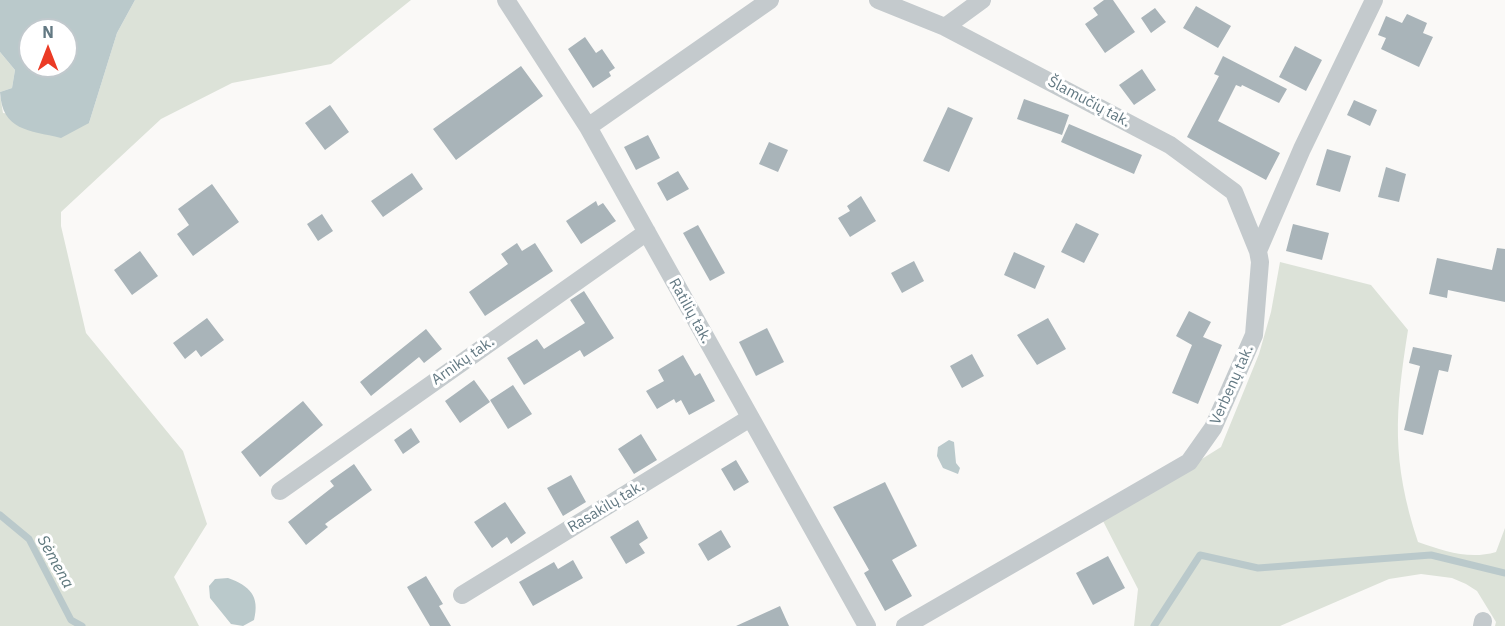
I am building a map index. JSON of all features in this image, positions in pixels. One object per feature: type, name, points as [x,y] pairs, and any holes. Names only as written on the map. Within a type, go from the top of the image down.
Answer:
[{"type":"street","name":"Ratilių tak.","points":[[506,0],[588,127],[867,626]]},
{"type":"street","points":[[588,127],[770,0]]},
{"type":"street","name":"Šlamučių tak.","points":[[878,0],[945,27],[1170,145],[1234,192],[1258,251]]},
{"type":"street","points":[[945,27],[982,0]]},
{"type":"street","name":"Verbenų tak.","points":[[905,626],[1189,462],[1213,428],[1254,334],[1260,262],[1258,251],[1302,148],[1374,0]]},
{"type":"street","name":"Arnikų tak.","points":[[280,491],[646,232]]},
{"type":"street","name":"Rasakilų tak.","points":[[462,595],[750,418]]},
{"type":"shaded area","points":[[0,0],[135,0],[117,33],[89,123],[61,138],[28,130],[12,122],[2,105],[0,92],[12,88],[15,70],[0,52]]},
{"type":"shaded area","points":[[135,0],[411,0],[331,64],[232,83],[161,119],[61,212],[61,226],[86,333],[183,451],[207,524],[174,577],[199,626],[0,626],[0,95],[3,113],[89,123],[117,33]]},
{"type":"shaded area","points":[[0,52],[15,70],[12,88],[0,92]]},
{"type":"shaded area","points":[[1280,262],[1371,285],[1408,330],[1400,386],[1398,436],[1403,486],[1418,542],[1466,555],[1486,554],[1496,552],[1505,528],[1505,626],[1495,626],[1496,622],[1477,591],[1466,584],[1452,578],[1421,574],[1389,579],[1280,626],[1134,626],[1138,589],[1103,521],[1221,447],[1259,354],[1271,312]]},
{"type":"shaded area","points":[[949,440],[954,442],[956,463],[960,468],[958,474],[943,468],[937,456],[938,447]]},
{"type":"shaded area","points":[[228,578],[247,588],[252,593],[256,604],[254,620],[243,626],[231,624],[210,598],[209,586],[215,579]]},
{"type":"building","points":[[1104,0],[1113,0],[1135,32],[1105,53],[1085,24],[1098,15],[1093,8]]},
{"type":"building","points":[[1196,6],[1231,26],[1218,48],[1183,28]]},
{"type":"building","points":[[1155,8],[1166,22],[1151,33],[1141,18]]},
{"type":"building","points":[[1407,14],[1427,23],[1423,33],[1433,37],[1419,67],[1381,49],[1386,38],[1378,35],[1386,16],[1402,23]]},
{"type":"building","points":[[585,37],[596,53],[602,49],[615,68],[609,72],[611,76],[593,88],[568,49]]},
{"type":"building","points":[[1295,46],[1322,60],[1306,91],[1279,77]]},
{"type":"building","points":[[1223,56],[1287,89],[1279,103],[1242,85],[1241,87],[1236,85],[1218,121],[1280,153],[1266,180],[1187,137],[1219,76],[1214,74]]},
{"type":"building","points":[[521,66],[543,96],[456,160],[433,129]]},
{"type":"building","points":[[1142,69],[1156,90],[1134,105],[1119,85]]},
{"type":"building","points":[[1024,99],[1069,115],[1062,135],[1017,119]]},
{"type":"building","points":[[1354,100],[1377,110],[1370,126],[1347,115]]},
{"type":"building","points":[[330,105],[349,132],[325,150],[305,123]]},
{"type":"building","points":[[948,107],[973,118],[949,172],[923,161]]},
{"type":"building","points":[[1069,124],[1142,155],[1134,174],[1061,142]]},
{"type":"building","points":[[648,135],[660,158],[636,170],[624,147]]},
{"type":"building","points":[[769,142],[788,150],[778,172],[759,164]]},
{"type":"building","points":[[1327,149],[1351,156],[1340,192],[1316,185]]},
{"type":"building","points":[[1386,167],[1406,174],[1399,202],[1378,197]]},
{"type":"building","points":[[678,171],[689,189],[667,201],[657,183]]},
{"type":"building","points":[[412,173],[423,189],[383,217],[371,201]]},
{"type":"building","points":[[212,184],[239,222],[193,256],[177,234],[189,225],[178,209]]},
{"type":"building","points":[[861,196],[876,221],[850,237],[838,218],[850,211],[847,206]]},
{"type":"building","points":[[596,201],[598,206],[603,203],[616,221],[581,244],[566,221]]},
{"type":"building","points":[[322,214],[333,231],[318,241],[307,224]]},
{"type":"building","points":[[1076,223],[1099,234],[1084,263],[1061,252]]},
{"type":"building","points":[[1293,224],[1329,233],[1322,260],[1286,251]]},
{"type":"building","points":[[698,225],[725,273],[710,281],[683,233]]},
{"type":"building","points":[[517,243],[522,251],[535,243],[553,271],[485,316],[469,292],[508,264],[501,254]]},
{"type":"building","points":[[1497,248],[1505,249],[1505,302],[1448,290],[1447,298],[1429,294],[1437,258],[1492,270]]},
{"type":"building","points":[[140,251],[158,276],[132,295],[114,270]]},
{"type":"building","points":[[1014,252],[1045,266],[1035,289],[1004,275]]},
{"type":"building","points":[[914,261],[924,281],[902,293],[891,273]]},
{"type":"building","points":[[584,291],[614,338],[584,357],[580,350],[524,385],[507,358],[537,339],[544,349],[585,323],[570,300]]},
{"type":"building","points":[[1189,311],[1211,322],[1203,337],[1222,345],[1198,404],[1172,393],[1192,345],[1176,336]]},
{"type":"building","points":[[207,318],[224,340],[201,357],[196,350],[185,359],[173,343]]},
{"type":"building","points":[[1048,318],[1066,349],[1037,365],[1017,335]]},
{"type":"building","points":[[767,328],[784,362],[756,376],[739,342]]},
{"type":"building","points":[[426,329],[442,349],[424,363],[419,357],[371,396],[360,382]]},
{"type":"building","points":[[1413,347],[1452,355],[1448,372],[1439,370],[1423,435],[1404,430],[1420,366],[1409,363]]},
{"type":"building","points":[[972,354],[984,376],[962,388],[950,366]]},
{"type":"building","points":[[683,355],[695,376],[700,373],[715,401],[689,415],[681,400],[676,403],[674,399],[657,409],[646,391],[664,381],[658,370]]},
{"type":"building","points":[[474,380],[490,402],[460,423],[445,401]]},
{"type":"building","points":[[513,385],[532,414],[508,429],[490,400]]},
{"type":"building","points":[[303,401],[323,425],[260,477],[241,452]]},
{"type":"building","points":[[411,428],[420,442],[403,454],[394,440]]},
{"type":"building","points":[[641,434],[657,460],[634,474],[618,449]]},
{"type":"building","points":[[736,460],[749,482],[734,491],[721,469]]},
{"type":"building","points":[[354,464],[372,490],[325,524],[328,527],[306,545],[288,522],[334,486],[330,481]]},
{"type":"building","points":[[571,475],[586,502],[563,516],[547,488]]},
{"type":"building","points":[[885,482],[917,546],[892,560],[912,596],[885,611],[864,573],[869,570],[833,507]]},
{"type":"building","points":[[505,502],[526,533],[511,544],[507,537],[492,548],[474,522]]},
{"type":"building","points":[[638,520],[648,538],[639,544],[645,553],[626,564],[610,537]]},
{"type":"building","points":[[721,530],[731,547],[708,561],[698,544]]},
{"type":"building","points":[[1108,556],[1125,588],[1093,605],[1076,573]]},
{"type":"building","points":[[573,560],[583,578],[533,606],[519,582],[554,562],[558,569]]},
{"type":"building","points":[[426,576],[443,604],[439,606],[451,626],[430,626],[407,587]]},
{"type":"building","points":[[780,606],[789,626],[736,626]]},
{"type":"waterway","name":"Sėmena","points":[[0,515],[29,539],[71,620],[82,626]]},
{"type":"waterway","points":[[1154,626],[1200,555],[1258,568],[1431,555],[1505,573]]}]
